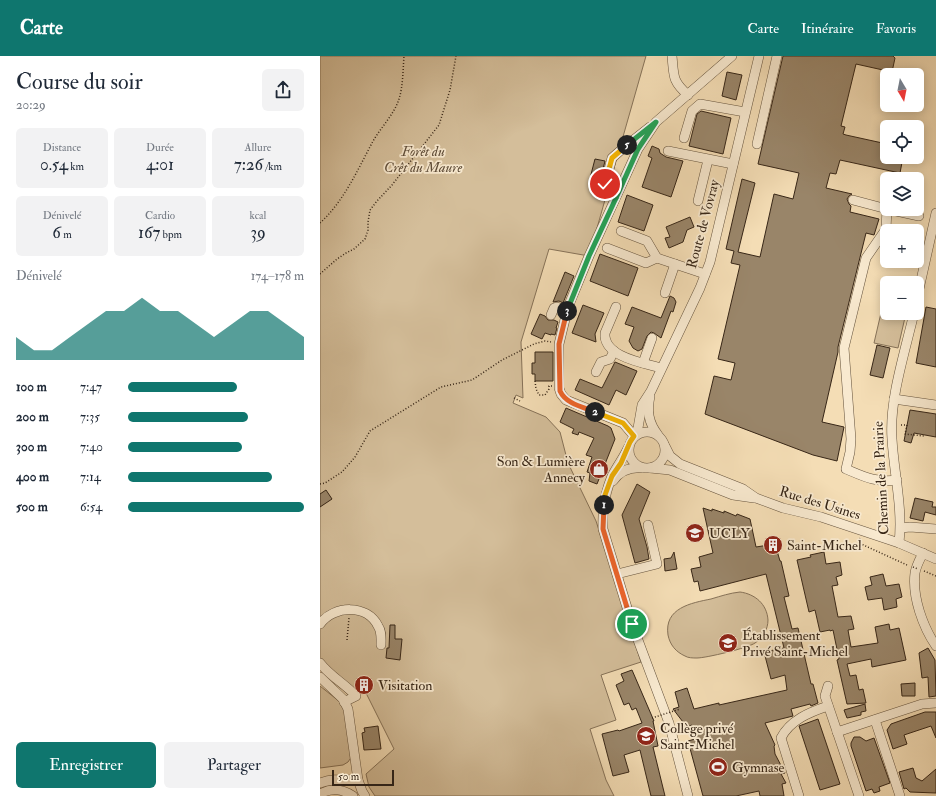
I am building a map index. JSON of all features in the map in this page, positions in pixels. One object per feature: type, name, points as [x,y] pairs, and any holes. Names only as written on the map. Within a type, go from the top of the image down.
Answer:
[{"type":"street","points":[[672,56],[675,81],[678,86],[688,95]]},
{"type":"street","points":[[605,184],[612,158],[688,95],[732,56]]},
{"type":"street","name":"Route de Vovray","points":[[634,436],[638,428],[642,405],[651,391],[662,368],[710,262],[759,56]]},
{"type":"street","points":[[757,144],[777,56]]},
{"type":"street","points":[[684,138],[692,111],[700,104],[745,112]]},
{"type":"street","points":[[634,436],[623,423],[569,401],[563,396],[559,388],[559,344],[567,312],[589,256],[638,149],[656,122]]},
{"type":"street","points":[[668,151],[733,164]]},
{"type":"street","points":[[698,201],[708,160]]},
{"type":"street","points":[[853,200],[880,207]]},
{"type":"street","points":[[887,216],[886,229],[866,258],[844,348],[850,439],[850,452],[846,469],[874,480],[885,482],[897,480]]},
{"type":"street","points":[[922,276],[936,217]]},
{"type":"street","points":[[621,231],[647,241],[657,258],[705,274]]},
{"type":"street","points":[[607,248],[646,263],[657,258]]},
{"type":"street","points":[[665,293],[675,264]]},
{"type":"street","points":[[616,306],[605,333],[609,347],[623,357],[662,368]]},
{"type":"street","points":[[551,315],[554,308],[557,307],[567,312]]},
{"type":"street","name":"Chemin de la Prairie","points":[[912,320],[892,415],[892,439],[901,528],[899,543],[936,559]]},
{"type":"street","points":[[643,363],[652,338]]},
{"type":"street","points":[[596,372],[601,362],[610,359],[614,351]]},
{"type":"street","name":"Route de Vovray","points":[[651,391],[648,407],[649,418],[655,431],[660,437]]},
{"type":"street","points":[[894,400],[936,405]]},
{"type":"street","points":[[610,485],[625,470],[631,468],[646,468],[657,465],[661,462],[665,452],[665,446],[660,437],[647,431],[634,436],[630,442],[612,476],[610,485],[605,495],[603,529],[632,624],[669,723],[688,796]]},
{"type":"street","name":"Rue des Usines","points":[[665,446],[670,456],[680,464],[743,489],[756,498]]},
{"type":"street","points":[[628,448],[630,458],[634,463],[646,468]]},
{"type":"street","name":"Rue des Usines","points":[[646,468],[670,470],[733,495],[756,498],[783,508],[821,517],[899,543]]},
{"type":"street","points":[[617,574],[657,564],[648,525]]},
{"type":"street","points":[[901,528],[910,527],[936,530]]},
{"type":"street","points":[[923,553],[915,573],[916,596],[925,628],[936,646]]},
{"type":"street","points":[[320,624],[326,617],[335,611],[350,610],[366,614],[376,622],[380,632],[381,645]]},
{"type":"street","points":[[320,663],[334,678],[350,689],[356,696],[344,702]]},
{"type":"street","points":[[320,676],[344,702],[348,709],[358,780],[365,796]]},
{"type":"street","points":[[828,686],[825,696],[859,796]]},
{"type":"street","points":[[837,732],[922,704],[936,703]]},
{"type":"street","points":[[799,796],[781,738],[793,722],[816,710],[828,706]]},
{"type":"street","points":[[875,720],[900,796]]},
{"type":"street","points":[[320,783],[342,779],[358,780]]},
{"type":"street","points":[[320,794],[337,789],[353,796]]},
{"type":"path","points":[[320,223],[337,205],[358,171],[372,143],[396,107],[400,98],[404,56]]},
{"type":"path","points":[[320,274],[337,259],[346,252],[354,249],[365,239],[368,230],[370,210],[439,126],[450,90],[456,56]]},
{"type":"path","points":[[320,484],[325,483],[342,472],[355,457],[370,431],[442,387],[472,380],[502,360],[534,344],[545,341],[559,344]]},
{"type":"path","points":[[535,381],[536,389],[539,395],[545,395],[549,389],[549,386]]},
{"type":"path","points":[[514,398],[520,401]]},
{"type":"path","points":[[901,425],[907,425],[906,434],[924,435]]},
{"type":"path","points":[[859,543],[918,570],[936,576]]},
{"type":"path","points":[[347,640],[350,610]]},
{"type":"path","points":[[652,718],[680,709]]},
{"type":"green space","name":"Forêt du Crêt du Maure","points":[[320,56],[646,56],[589,256],[549,249],[521,342],[523,398],[516,395],[513,403],[546,417],[560,432],[568,463],[596,521],[641,662],[601,675],[616,720],[590,729],[606,780],[614,796],[375,796],[369,787],[366,774],[394,749],[366,693],[347,691],[320,670]]},
{"type":"green space","points":[[880,317],[880,320],[904,320],[898,348],[874,343]]},
{"type":"green space","points":[[740,592],[751,595],[759,601],[763,605],[767,614],[768,620],[766,630],[758,641],[736,650],[697,658],[686,657],[674,648],[669,639],[668,626],[670,619],[680,608]]},
{"type":"green space","points":[[320,686],[340,702],[345,711],[352,756],[348,762],[343,765],[320,768]]},
{"type":"building","points":[[783,56],[893,56],[895,58],[893,68],[880,68],[880,69],[856,64],[841,126],[845,127],[843,134],[880,142],[880,164],[902,164],[900,172],[840,160],[836,174],[830,173],[826,188],[852,194],[847,199],[851,206],[850,212],[879,219],[874,235],[866,233],[838,347],[822,422],[844,427],[837,461],[813,455],[705,414],[714,376],[731,380],[735,363],[718,359],[740,265],[731,263],[734,251],[726,249],[742,179],[755,183],[738,252],[760,257],[774,194],[793,199],[799,173],[758,164]]},
{"type":"building","points":[[727,72],[742,75],[736,100],[722,96]]},
{"type":"building","points":[[701,111],[731,118],[723,154],[689,146],[697,114]]},
{"type":"building","points":[[652,146],[659,149],[660,153],[666,157],[683,161],[671,197],[642,187],[652,158],[648,156]]},
{"type":"building","points":[[595,159],[605,161],[599,185],[589,182]]},
{"type":"building","points":[[627,195],[653,205],[644,231],[618,222]]},
{"type":"building","points":[[690,217],[694,227],[687,230],[683,242],[669,248],[665,238],[670,237],[666,227]]},
{"type":"building","points":[[600,254],[638,268],[628,296],[590,281]]},
{"type":"building","points":[[565,272],[574,276],[563,303],[559,301],[553,302]]},
{"type":"building","points":[[670,296],[674,298],[676,302],[661,338],[651,332],[647,336],[642,349],[638,351],[633,348],[629,341],[634,327],[625,324],[632,307],[661,318]]},
{"type":"building","points":[[583,305],[604,313],[595,334],[596,342],[572,333]]},
{"type":"building","points":[[926,307],[936,309],[936,367],[916,363]]},
{"type":"building","points":[[540,314],[545,316],[548,320],[558,322],[555,335],[545,333],[542,339],[531,334]]},
{"type":"building","points":[[877,345],[890,348],[883,378],[870,375]]},
{"type":"building","points":[[535,352],[553,352],[553,381],[535,381],[535,374],[532,374],[532,363],[535,363]]},
{"type":"building","points":[[615,362],[637,371],[626,395],[616,390],[609,405],[575,390],[580,379],[602,388]]},
{"type":"building","points":[[566,408],[611,428],[615,439],[597,484],[589,481],[590,473],[587,472],[592,457],[586,455],[594,438],[579,432],[578,435],[572,433],[574,429],[560,422]]},
{"type":"building","points":[[910,410],[936,414],[936,437],[914,433],[911,443],[904,441]]},
{"type":"building","points":[[637,484],[650,492],[639,519],[649,559],[635,563],[622,515]]},
{"type":"building","points":[[326,490],[332,499],[320,507],[320,494]]},
{"type":"building","points":[[915,498],[933,502],[932,507],[936,507],[936,515],[925,512],[923,521],[910,518]]},
{"type":"building","points":[[703,508],[724,513],[724,511],[736,516],[737,514],[750,519],[756,547],[775,544],[781,561],[789,596],[784,597],[792,629],[798,628],[811,684],[813,684],[818,703],[811,706],[810,704],[791,709],[793,716],[765,723],[775,745],[775,754],[785,773],[781,774],[786,783],[782,784],[784,796],[760,796],[759,791],[736,796],[703,796],[688,741],[695,739],[692,725],[684,728],[683,722],[673,709],[679,707],[675,692],[687,688],[694,709],[787,690],[785,675],[771,679],[764,652],[784,648],[766,574],[700,591],[698,581],[694,582],[691,569],[701,567],[699,557],[713,553]]},
{"type":"building","points":[[674,552],[677,569],[665,571],[664,559],[671,558]]},
{"type":"building","points":[[824,552],[826,564],[840,562],[842,575],[836,577],[838,585],[832,586],[838,617],[851,616],[854,629],[848,630],[851,647],[878,643],[875,627],[889,624],[890,630],[899,628],[906,660],[872,667],[871,659],[847,664],[850,676],[856,675],[859,690],[863,689],[866,703],[847,704],[837,660],[839,659],[833,630],[820,632],[815,610],[809,612],[797,560]]},
{"type":"building","points":[[883,574],[886,586],[899,584],[902,597],[896,599],[897,607],[884,610],[882,598],[868,600],[865,587],[872,585],[870,577]]},
{"type":"building","points":[[390,625],[395,625],[395,639],[402,639],[400,660],[386,658],[387,648],[389,648]]},
{"type":"building","points":[[928,648],[935,660],[936,696],[929,697],[928,677],[922,678],[919,653]]},
{"type":"building","points":[[632,670],[654,721],[658,746],[653,747],[665,796],[651,796],[640,750],[624,755],[629,772],[613,776],[602,734],[619,731],[642,723],[636,708],[632,710],[629,703],[624,705],[616,685],[624,681],[621,674]]},
{"type":"building","points":[[915,683],[915,696],[902,696],[901,684]]},
{"type":"building","points":[[865,704],[866,711],[861,712],[861,715],[847,718],[844,710]]},
{"type":"building","points":[[925,712],[936,712],[936,738],[931,726],[904,735],[907,744],[893,749],[887,730],[891,724]]},
{"type":"building","points":[[818,719],[840,784],[820,790],[799,726]]},
{"type":"building","points":[[378,726],[381,749],[364,750],[362,733],[365,732],[364,728]]},
{"type":"building","points":[[854,737],[860,737],[866,741],[874,738],[890,783],[879,787],[880,791],[874,793],[872,789],[866,791],[851,746]]},
{"type":"building","points":[[913,768],[916,778],[922,781],[936,769],[936,793],[910,792],[906,788],[904,789],[899,772]]},
{"type":"place","name":"Son & Lumière Annecy","points":[[599,469]]},
{"type":"place","name":"UCLY","points":[[695,533]]},
{"type":"place","name":"Saint-Michel","points":[[773,545]]},
{"type":"place","name":"Établissement Privé Saint-Michel","points":[[728,643]]},
{"type":"place","name":"Visitation","points":[[364,685]]},
{"type":"place","name":"Collège privé Saint-Michel","points":[[646,736]]},
{"type":"place","name":"Gymnase","points":[[718,767]]},
{"type":"route","points":[[605,184],[612,158],[656,122],[638,149],[589,256],[568,307],[559,344],[559,388],[565,399],[623,423],[634,436],[621,463],[612,476],[610,485],[605,495],[603,520],[603,529],[632,624]]}]
